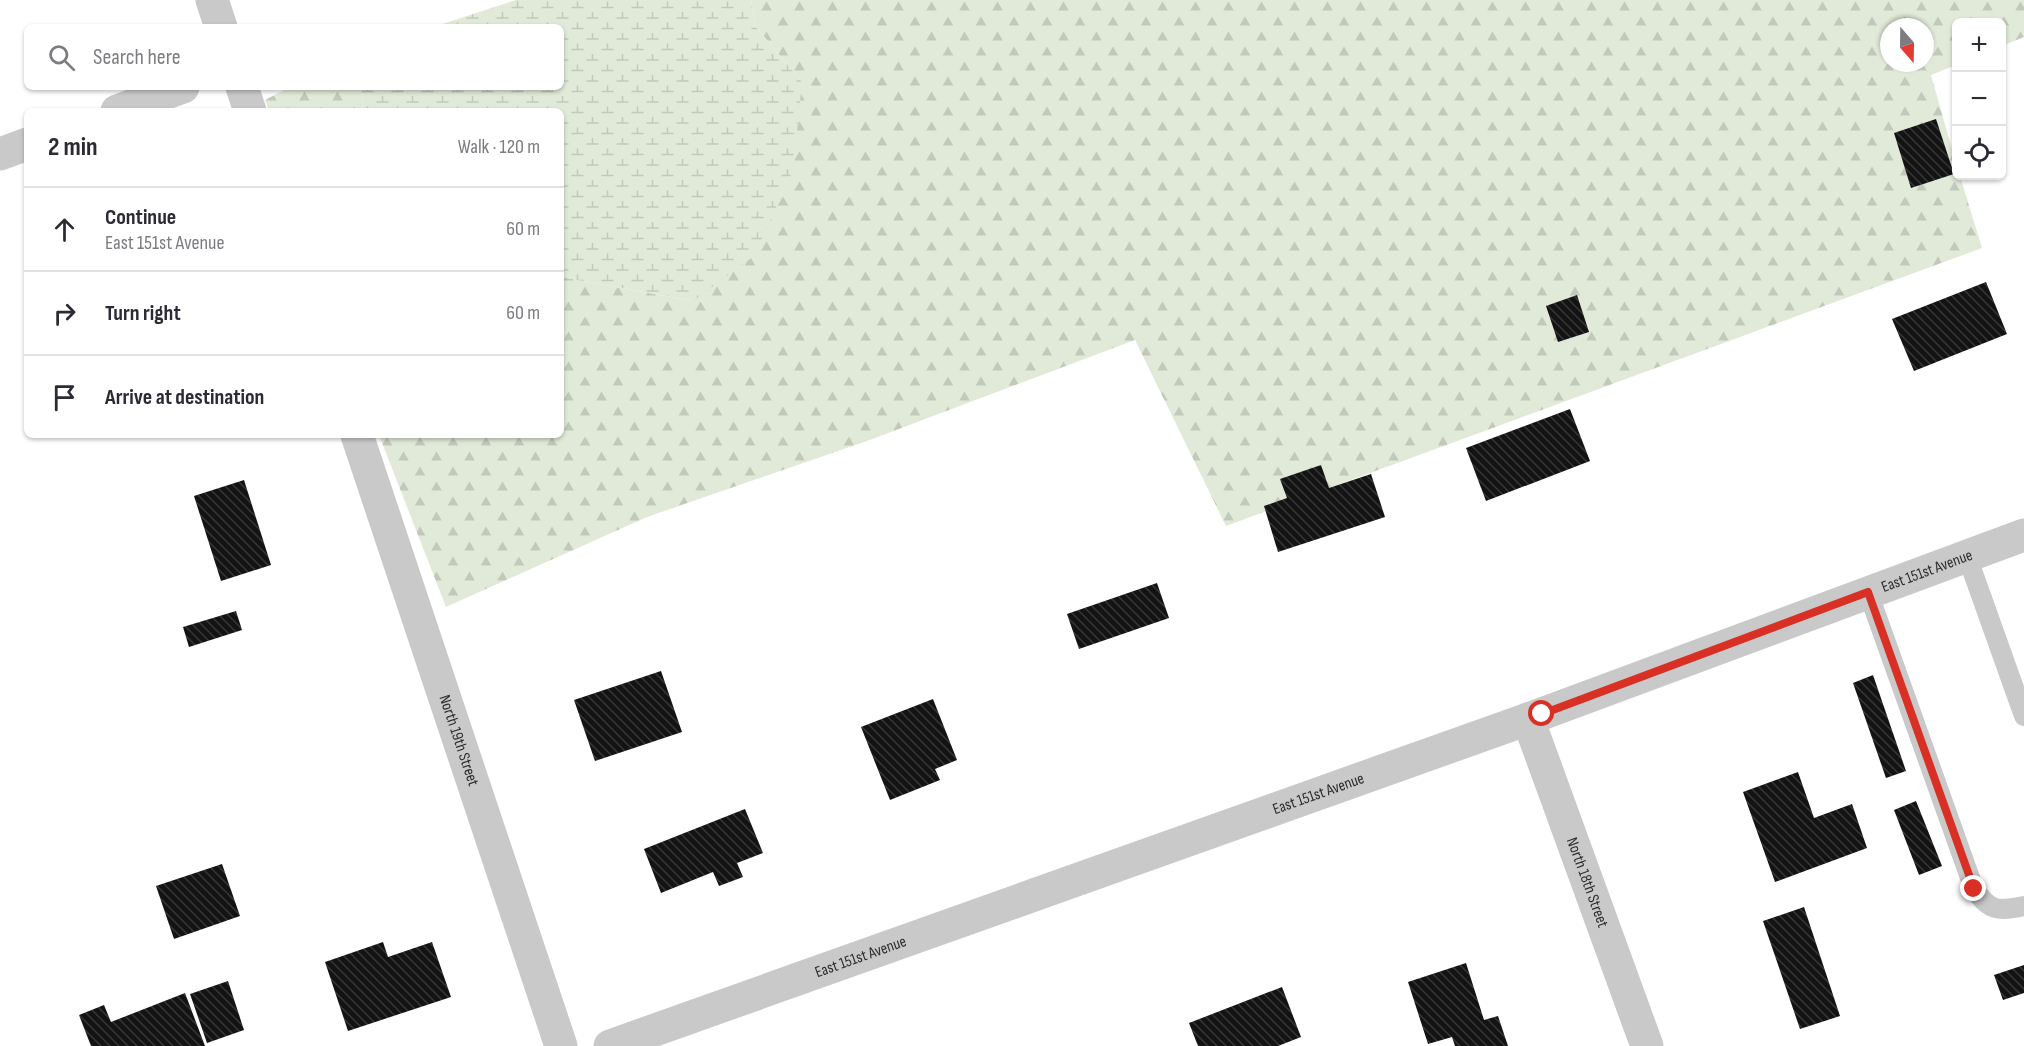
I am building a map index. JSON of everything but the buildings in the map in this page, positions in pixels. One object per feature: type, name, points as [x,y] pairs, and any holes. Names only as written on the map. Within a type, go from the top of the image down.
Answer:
[{"type":"street","points":[[212,0],[220,24]]},
{"type":"street","points":[[125,108],[175,90]]},
{"type":"street","points":[[243,90],[249,108]]},
{"type":"street","points":[[0,154],[24,145]]},
{"type":"street","name":"North 19th Street","points":[[358,438],[561,1046]]},
{"type":"street","name":"East 151st Avenue","points":[[610,1046],[1528,719],[2024,535]]},
{"type":"street","name":"North 18th Street","points":[[1528,719],[1647,1046]]},
{"type":"lane","points":[[1967,556],[2024,716]]},
{"type":"lane","points":[[1868,592],[1974,889],[1985,904],[2003,910],[2024,906]]},
{"type":"green space","points":[[516,0],[751,0],[756,27],[802,82],[793,170],[754,256],[693,301],[564,278],[564,108],[363,108],[361,90],[564,90],[564,24],[442,24]]},
{"type":"green space","points":[[751,0],[2024,0],[2024,37],[2006,44],[2006,18],[1952,18],[1952,67],[1931,75],[1952,149],[1952,180],[1961,180],[1982,248],[1226,526],[1135,340],[867,441],[647,517],[446,607],[380,438],[564,438],[564,278],[693,301],[802,82],[756,27]]},
{"type":"green space","points":[[284,90],[361,90],[363,108],[268,108],[265,100]]},
{"type":"route","points":[[1542,714],[1868,592],[1974,889]]}]
